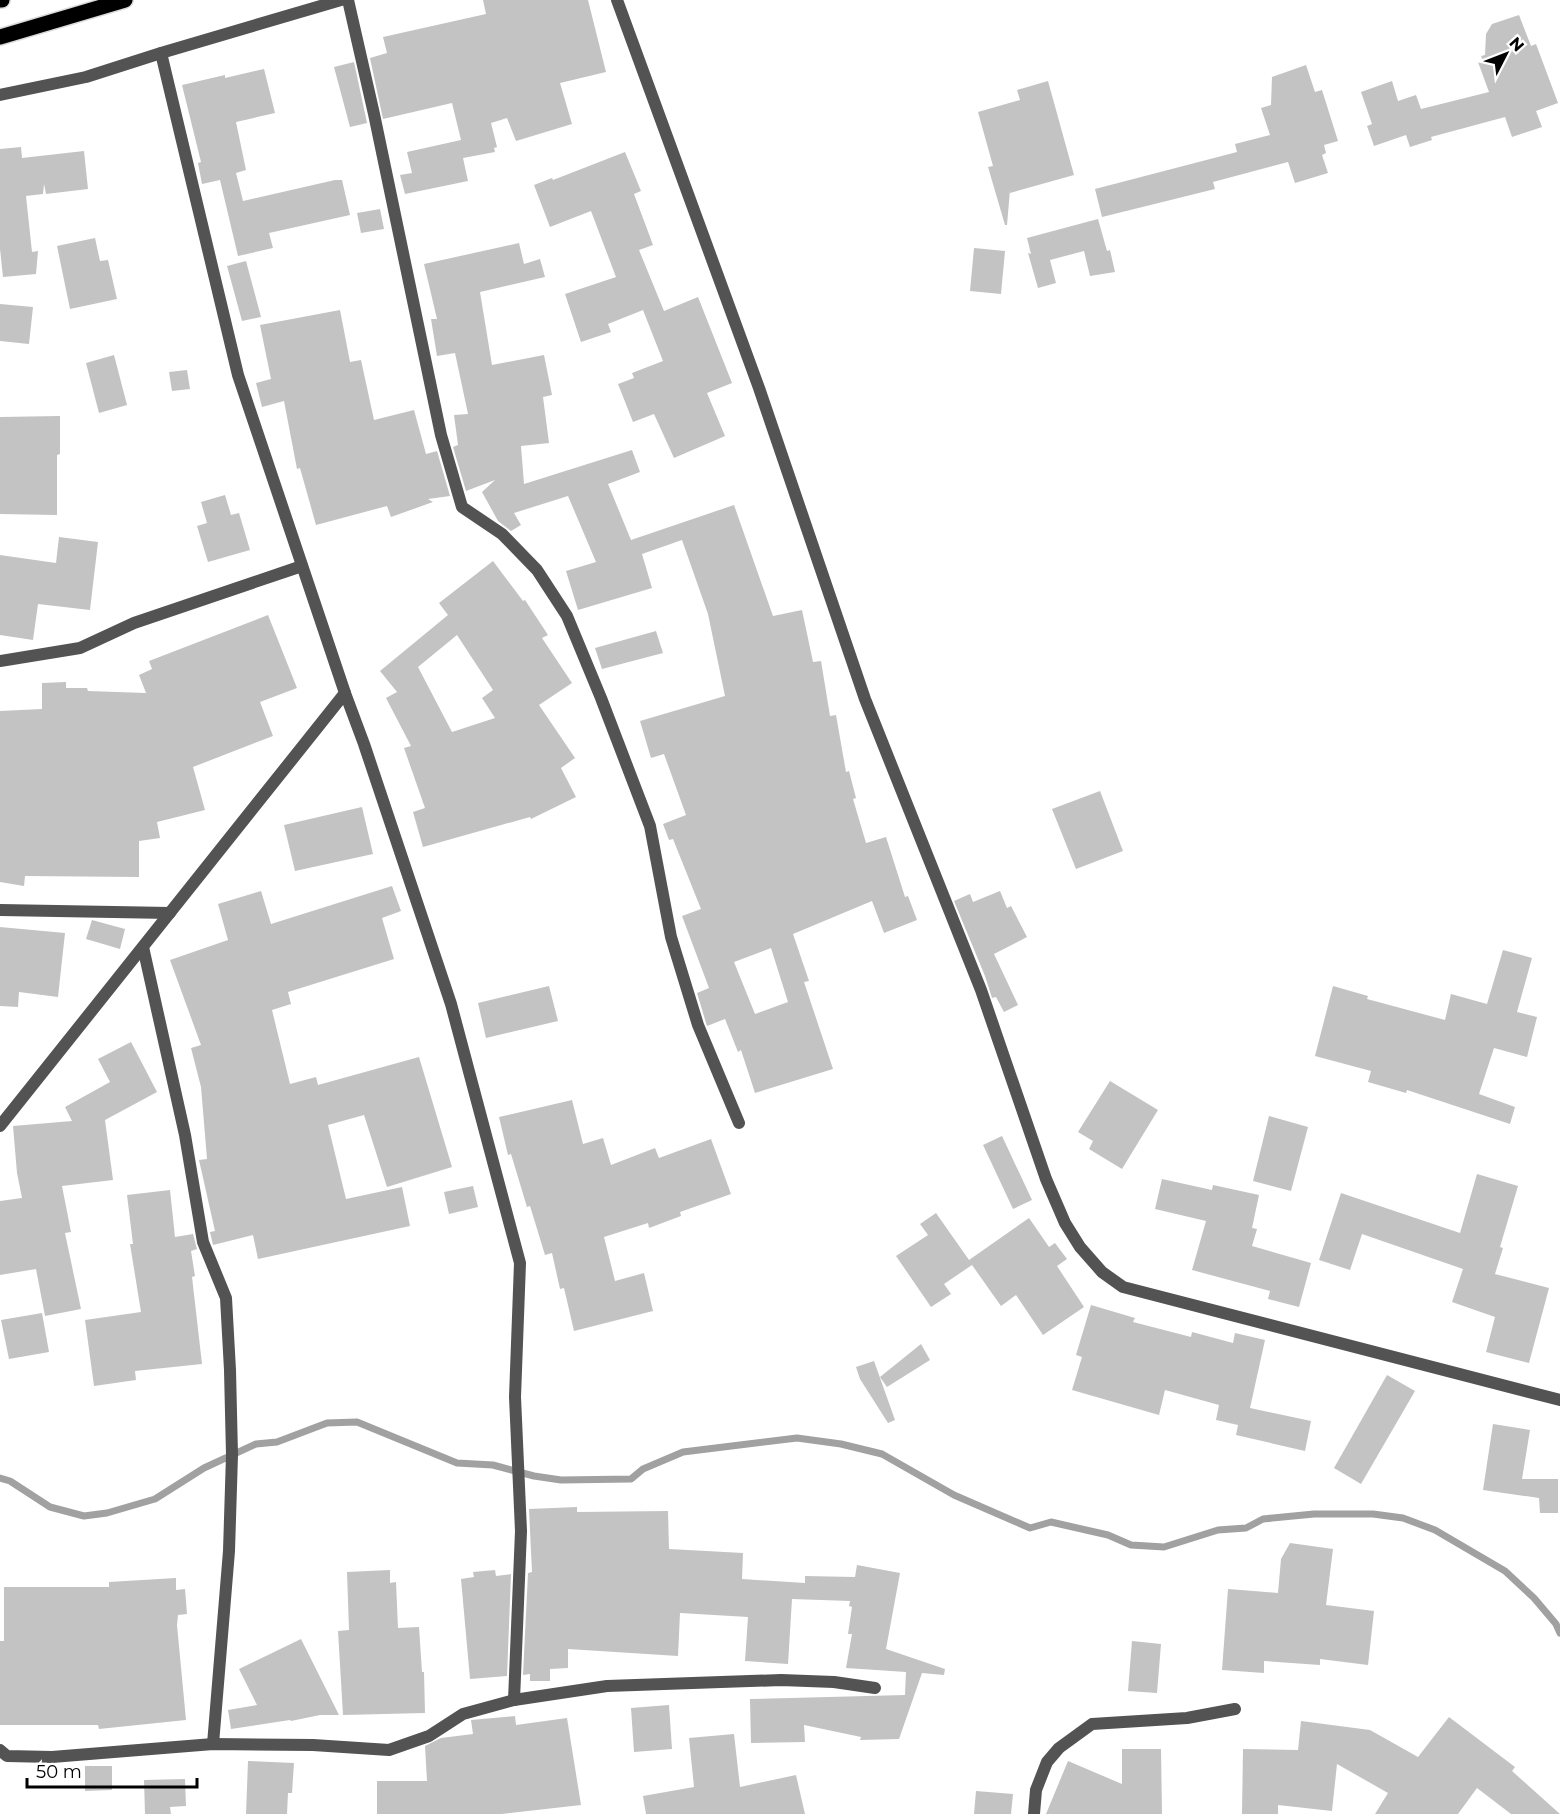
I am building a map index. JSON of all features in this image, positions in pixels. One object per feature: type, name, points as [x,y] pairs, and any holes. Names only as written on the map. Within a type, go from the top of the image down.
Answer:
[{"type":"main road","points":[[0,37],[125,0]]},
{"type":"street","points":[[0,95],[86,77],[161,52],[341,0]]},
{"type":"street","points":[[348,0],[441,435],[462,507],[502,534],[537,570],[567,616],[650,826],[671,936],[698,1025],[739,1123]]},
{"type":"street","points":[[618,0],[759,388],[865,699],[981,990],[1046,1179],[1065,1223],[1080,1247],[1101,1272],[1124,1287],[1184,1305],[1560,1400]]},
{"type":"street","points":[[161,52],[238,375],[451,1004],[520,1263],[515,1397],[521,1531],[514,1700]]},
{"type":"street","points":[[0,661],[80,648],[134,623],[302,566]]},
{"type":"street","points":[[0,1126],[345,693]]},
{"type":"street","points":[[0,910],[170,913]]},
{"type":"street","points":[[143,947],[185,1135],[203,1242],[226,1298],[232,1455],[229,1551],[213,1744]]},
{"type":"street","points":[[0,1750],[7,1756],[52,1757],[213,1744],[313,1745],[389,1750],[429,1736],[463,1714],[514,1700],[607,1686],[738,1681],[834,1682],[875,1688]]},
{"type":"street","points":[[1034,1814],[1036,1790],[1047,1762],[1059,1748],[1092,1724],[1187,1718],[1235,1709]]},
{"type":"building","points":[[483,0],[588,0],[606,72],[560,83],[572,124],[516,141],[507,118],[491,123],[497,147],[494,148],[495,152],[463,158],[468,181],[405,194],[400,175],[412,173],[407,152],[461,140],[452,103],[383,119],[370,58],[387,53],[383,37],[486,14]]},
{"type":"building","points":[[1519,15],[1531,46],[1536,44],[1558,103],[1536,111],[1542,127],[1512,137],[1505,117],[1431,137],[1432,140],[1410,147],[1406,135],[1374,146],[1367,126],[1372,124],[1361,92],[1392,81],[1398,101],[1416,95],[1421,109],[1489,92],[1478,62],[1483,61],[1481,56],[1485,55],[1486,34],[1492,24]]},
{"type":"building","points":[[354,62],[367,123],[350,127],[334,67]]},
{"type":"building","points":[[1306,65],[1315,92],[1322,90],[1338,141],[1324,145],[1326,153],[1322,155],[1328,173],[1295,183],[1288,162],[1213,182],[1215,189],[1102,217],[1095,189],[1237,152],[1235,144],[1270,135],[1261,108],[1271,105],[1272,77]]},
{"type":"building","points":[[264,69],[275,113],[236,122],[246,170],[236,173],[243,201],[342,180],[350,215],[269,233],[273,248],[238,256],[220,180],[202,184],[198,163],[201,162],[182,85]]},
{"type":"building","points":[[1048,81],[1074,175],[1010,193],[1010,190],[1007,225],[1005,225],[988,167],[993,166],[978,112],[1020,100],[1017,90]]},
{"type":"building","points":[[21,147],[22,158],[84,151],[88,189],[46,194],[44,184],[43,194],[26,196],[32,252],[38,251],[36,274],[3,277],[0,249],[0,149]]},
{"type":"building","points":[[625,152],[641,191],[634,194],[653,245],[639,250],[664,311],[698,297],[732,383],[707,393],[725,436],[674,458],[654,414],[633,422],[618,384],[634,378],[632,373],[663,361],[643,310],[608,324],[611,332],[581,342],[565,294],[616,277],[591,211],[550,227],[534,185]]},
{"type":"building","points":[[380,209],[384,229],[361,233],[357,213]]},
{"type":"building","points":[[1098,219],[1107,251],[1110,250],[1115,272],[1090,276],[1084,251],[1050,260],[1056,283],[1038,288],[1028,253],[1031,254],[1027,238]]},
{"type":"building","points":[[95,238],[100,261],[108,260],[117,299],[70,309],[57,246]]},
{"type":"building","points":[[519,243],[524,264],[540,259],[545,277],[480,292],[492,365],[544,355],[552,395],[543,397],[549,443],[521,446],[524,484],[632,450],[640,472],[608,484],[631,540],[734,505],[773,616],[802,610],[813,662],[821,661],[830,716],[836,715],[846,772],[849,771],[856,798],[853,799],[866,843],[886,837],[905,897],[908,896],[917,920],[884,933],[872,901],[793,934],[809,981],[804,982],[833,1069],[755,1093],[741,1050],[738,1052],[725,1019],[707,1026],[697,993],[709,988],[682,916],[701,909],[673,839],[669,840],[663,824],[686,815],[664,754],[651,758],[640,721],[725,696],[708,614],[682,540],[642,554],[652,588],[578,610],[566,571],[596,562],[568,496],[514,513],[521,525],[511,531],[498,521],[482,492],[495,480],[466,491],[453,447],[458,445],[454,415],[468,414],[455,353],[437,356],[431,319],[437,319],[424,264]],"holes":[[[771,948],[788,1002],[755,1014],[734,962]]]},
{"type":"building","points":[[974,248],[1005,251],[1001,294],[970,291]]},
{"type":"building","points":[[246,261],[261,317],[242,321],[227,266]]},
{"type":"building","points":[[0,304],[33,307],[29,344],[0,341]]},
{"type":"building","points":[[340,310],[350,362],[361,360],[374,420],[414,410],[426,454],[437,451],[450,496],[428,499],[433,502],[391,517],[387,506],[316,525],[300,468],[297,469],[284,401],[262,407],[256,383],[271,379],[260,325]]},
{"type":"building","points":[[114,355],[127,405],[99,413],[86,363]]},
{"type":"building","points":[[187,370],[190,389],[172,391],[169,372]]},
{"type":"building","points":[[60,416],[60,454],[57,455],[57,515],[0,514],[0,417]]},
{"type":"building","points":[[225,495],[231,515],[239,513],[250,550],[208,562],[197,526],[207,523],[201,502]]},
{"type":"building","points":[[59,537],[98,542],[90,610],[38,604],[33,640],[0,635],[0,555],[56,563]]},
{"type":"building","points":[[493,561],[523,601],[525,600],[548,635],[542,638],[572,683],[539,705],[575,758],[561,768],[576,797],[531,819],[530,817],[423,847],[413,812],[425,808],[404,748],[411,746],[386,698],[397,692],[380,671],[448,615],[439,603]],"holes":[[[457,635],[493,690],[482,698],[495,718],[452,732],[418,667]]]},
{"type":"building","points":[[268,615],[297,688],[260,702],[273,736],[193,767],[205,810],[157,822],[160,838],[139,841],[139,877],[25,876],[24,886],[0,882],[0,711],[42,709],[42,683],[66,682],[66,688],[87,688],[88,691],[146,693],[139,675],[152,669],[149,661]]},
{"type":"building","points":[[656,631],[663,653],[602,669],[595,648]]},
{"type":"building","points":[[1100,791],[1123,851],[1076,869],[1052,809]]},
{"type":"building","points":[[362,807],[373,854],[295,871],[284,825]]},
{"type":"building","points":[[392,886],[401,911],[382,918],[394,959],[288,992],[291,1004],[272,1010],[290,1084],[316,1077],[318,1085],[419,1057],[452,1167],[387,1187],[364,1115],[328,1125],[346,1199],[402,1187],[410,1226],[258,1259],[253,1235],[213,1245],[210,1232],[215,1231],[199,1160],[207,1159],[201,1087],[191,1048],[201,1045],[170,960],[228,940],[218,904],[261,891],[271,924]]},
{"type":"building","points":[[1000,891],[1007,908],[1011,906],[1027,937],[994,954],[1018,1005],[1004,1012],[996,997],[992,998],[954,901],[970,894],[973,902]]},
{"type":"building","points":[[92,920],[125,929],[120,949],[86,939]]},
{"type":"building","points":[[0,927],[65,933],[58,997],[19,992],[18,1007],[0,1006]]},
{"type":"building","points":[[1503,950],[1532,958],[1517,1012],[1537,1017],[1527,1057],[1494,1048],[1479,1094],[1515,1107],[1510,1124],[1407,1090],[1406,1093],[1368,1082],[1371,1071],[1315,1056],[1333,986],[1368,996],[1367,999],[1445,1020],[1451,994],[1487,1004]]},
{"type":"building","points":[[549,986],[558,1021],[486,1038],[478,1003]]},
{"type":"building","points":[[131,1042],[157,1092],[105,1120],[113,1180],[62,1186],[71,1232],[65,1233],[81,1309],[45,1316],[36,1269],[0,1275],[0,1201],[22,1198],[17,1173],[13,1126],[72,1121],[65,1107],[110,1082],[98,1059]]},
{"type":"building","points":[[1110,1081],[1158,1110],[1122,1169],[1089,1149],[1093,1141],[1078,1132]]},
{"type":"building","points":[[572,1100],[583,1144],[603,1138],[611,1165],[655,1148],[659,1158],[711,1139],[731,1194],[680,1212],[681,1216],[649,1228],[648,1223],[604,1237],[615,1281],[644,1273],[653,1311],[574,1331],[564,1288],[560,1289],[552,1253],[545,1255],[511,1154],[508,1155],[499,1117]]},
{"type":"building","points":[[1269,1116],[1308,1127],[1291,1191],[1253,1181]]},
{"type":"building","points":[[1002,1136],[1032,1200],[1013,1209],[983,1145]]},
{"type":"building","points":[[1477,1174],[1518,1186],[1500,1247],[1503,1248],[1495,1274],[1549,1288],[1529,1363],[1486,1352],[1495,1317],[1452,1302],[1463,1269],[1362,1234],[1350,1270],[1319,1260],[1341,1193],[1460,1233]]},
{"type":"building","points":[[1162,1179],[1212,1190],[1213,1185],[1259,1195],[1252,1228],[1257,1229],[1252,1246],[1311,1263],[1299,1307],[1268,1299],[1270,1291],[1192,1270],[1206,1221],[1155,1209]]},
{"type":"building","points":[[473,1186],[478,1207],[449,1214],[444,1192]]},
{"type":"building","points":[[170,1190],[175,1237],[193,1234],[197,1249],[191,1251],[195,1276],[192,1277],[202,1364],[135,1371],[136,1380],[94,1386],[85,1320],[141,1312],[130,1244],[133,1244],[127,1195]]},
{"type":"building","points":[[936,1213],[969,1260],[1029,1218],[1049,1247],[1055,1243],[1067,1259],[1057,1266],[1084,1307],[1043,1335],[1016,1295],[1001,1306],[972,1265],[944,1284],[951,1294],[931,1307],[896,1256],[928,1235],[920,1224]]},
{"type":"building","points":[[1091,1305],[1135,1318],[1133,1322],[1191,1337],[1192,1332],[1233,1343],[1235,1333],[1265,1340],[1250,1408],[1311,1421],[1305,1451],[1236,1435],[1238,1425],[1216,1420],[1219,1405],[1165,1390],[1159,1415],[1072,1390],[1082,1357],[1076,1355]]},
{"type":"building","points":[[42,1313],[49,1352],[9,1359],[1,1320]]},
{"type":"building","points":[[921,1344],[930,1360],[887,1387],[880,1377]]},
{"type":"building","points":[[874,1361],[895,1420],[888,1423],[860,1379],[856,1367]]},
{"type":"building","points":[[1387,1375],[1415,1391],[1361,1484],[1334,1468]]},
{"type":"building","points":[[1493,1424],[1530,1430],[1522,1479],[1558,1479],[1558,1513],[1540,1513],[1539,1498],[1483,1490]]},
{"type":"building","points":[[577,1507],[577,1512],[668,1511],[669,1549],[743,1553],[742,1579],[805,1583],[805,1576],[855,1577],[857,1565],[900,1573],[886,1649],[945,1669],[944,1675],[922,1673],[899,1739],[860,1740],[861,1737],[804,1725],[805,1742],[751,1743],[750,1699],[905,1695],[906,1672],[846,1668],[852,1634],[848,1634],[852,1607],[849,1606],[850,1601],[792,1599],[788,1664],[745,1661],[748,1617],[680,1613],[678,1656],[568,1649],[568,1668],[550,1669],[550,1681],[530,1681],[530,1674],[523,1675],[528,1573],[532,1572],[529,1509]]},
{"type":"building","points":[[1290,1543],[1333,1549],[1326,1605],[1374,1611],[1368,1665],[1320,1659],[1320,1665],[1264,1661],[1264,1673],[1222,1670],[1228,1589],[1278,1593],[1281,1559]]},
{"type":"building","points":[[390,1570],[390,1583],[396,1582],[398,1628],[419,1627],[422,1672],[424,1672],[425,1713],[343,1715],[338,1631],[349,1630],[347,1572]]},
{"type":"building","points":[[495,1570],[496,1576],[511,1574],[507,1676],[470,1679],[461,1579],[474,1577],[473,1572]]},
{"type":"building","points":[[176,1578],[176,1590],[185,1589],[187,1614],[178,1615],[177,1625],[186,1720],[99,1729],[98,1725],[0,1725],[0,1641],[4,1641],[4,1587],[109,1587],[109,1582]]},
{"type":"building","points":[[301,1639],[339,1715],[320,1715],[231,1729],[228,1710],[257,1705],[239,1669]]},
{"type":"building","points":[[1132,1641],[1161,1644],[1157,1693],[1128,1691]]},
{"type":"building","points":[[669,1705],[672,1749],[634,1752],[631,1708]]},
{"type":"building","points":[[515,1716],[516,1725],[567,1718],[581,1805],[502,1814],[377,1814],[377,1781],[427,1781],[425,1746],[441,1738],[473,1734],[471,1720]]},
{"type":"building","points":[[1449,1717],[1515,1767],[1512,1771],[1560,1814],[1511,1814],[1477,1788],[1458,1814],[1375,1814],[1388,1793],[1337,1764],[1332,1811],[1278,1805],[1278,1814],[1242,1814],[1243,1749],[1298,1750],[1301,1721],[1370,1730],[1418,1757]]},
{"type":"building","points":[[734,1734],[740,1787],[796,1775],[805,1814],[646,1814],[643,1796],[694,1787],[689,1738]]},
{"type":"building","points":[[1122,1749],[1161,1749],[1162,1814],[1046,1814],[1068,1761],[1122,1784]]},
{"type":"building","points":[[248,1761],[294,1763],[292,1793],[288,1793],[287,1814],[246,1814]]},
{"type":"building","points":[[85,1766],[112,1766],[112,1790],[85,1791]]},
{"type":"building","points":[[185,1779],[186,1806],[170,1807],[171,1814],[145,1814],[144,1780]]},
{"type":"building","points":[[976,1791],[1013,1794],[1011,1814],[974,1814]]},
{"type":"waterway","points":[[0,1478],[10,1481],[50,1507],[84,1516],[107,1513],[155,1499],[204,1468],[256,1444],[277,1442],[327,1423],[357,1422],[457,1463],[493,1465],[534,1476],[561,1480],[631,1479],[643,1469],[683,1452],[797,1438],[841,1444],[882,1454],[954,1495],[1030,1528],[1051,1522],[1108,1535],[1131,1545],[1164,1547],[1218,1530],[1246,1528],[1263,1519],[1314,1514],[1373,1514],[1403,1518],[1435,1530],[1505,1571],[1534,1598],[1556,1624],[1560,1633]]}]
